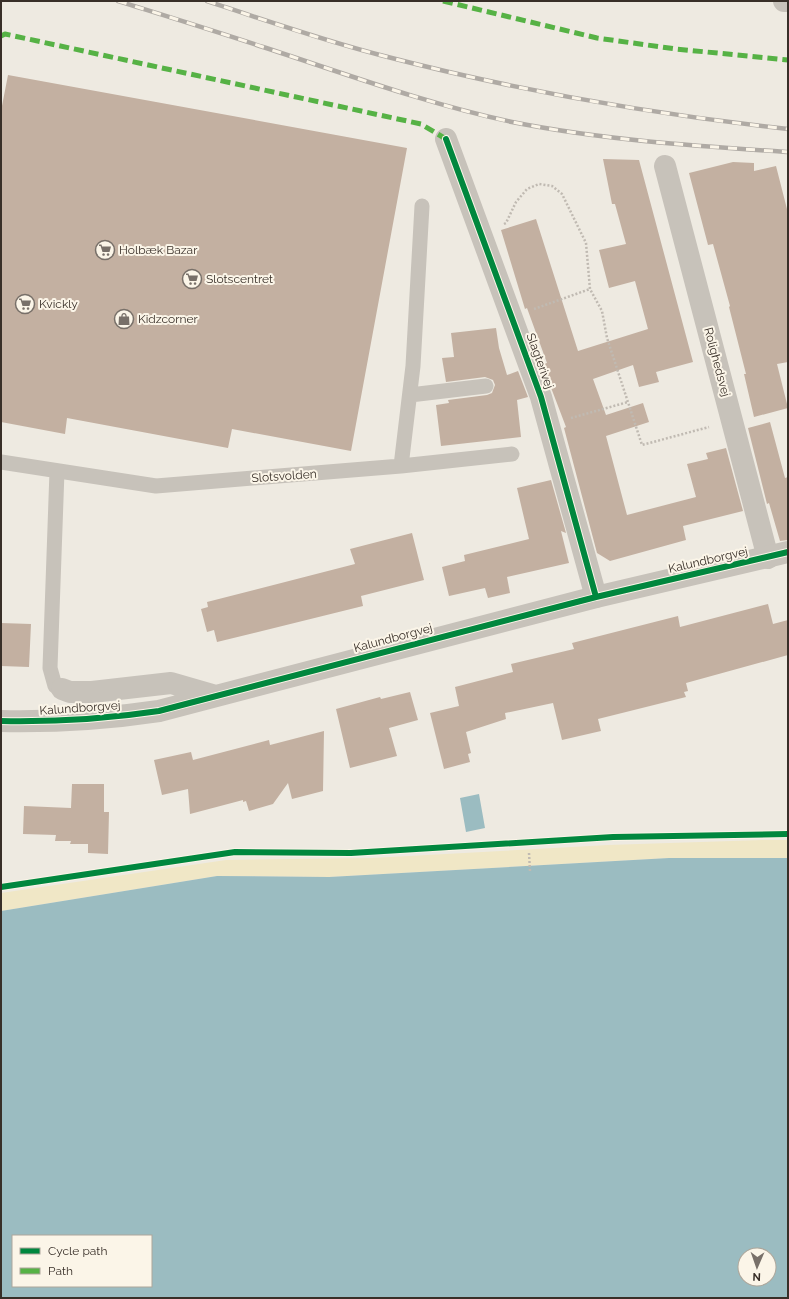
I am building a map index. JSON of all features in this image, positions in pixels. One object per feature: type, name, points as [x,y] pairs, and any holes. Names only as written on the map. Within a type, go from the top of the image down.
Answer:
[{"type":"street","name":"Slagterivej","points":[[446,139],[541,397],[596,597]]},
{"type":"street","name":"Rolighedsvej","points":[[665,166],[732,421],[778,555]]},
{"type":"street","name":"Kalundborgvej","points":[[1,721],[50,722],[104,718],[159,711],[596,597],[778,555]]},
{"type":"street","points":[[62,689],[70,692],[92,692],[171,683],[218,696]]},
{"type":"lane","points":[[401,466],[410,395],[422,206]]},
{"type":"lane","points":[[410,395],[486,386]]},
{"type":"lane","name":"Slotsvolden","points":[[1,462],[156,486],[401,466],[512,454]]},
{"type":"lane","points":[[57,471],[50,668],[55,686],[62,689]]},
{"type":"path","points":[[480,233],[506,223],[516,202],[527,189],[540,184],[552,186],[562,194],[586,243],[590,289],[602,311],[607,338],[642,445],[732,421]]},
{"type":"path","points":[[512,317],[590,289]]},
{"type":"path","points":[[548,424],[628,402]]},
{"type":"path","points":[[529,853],[530,871]]},
{"type":"sand","points":[[788,840],[788,858],[669,858],[329,877],[217,876],[1,911],[1,893],[226,860],[372,858],[608,845]]},
{"type":"water","points":[[479,794],[485,828],[466,832],[460,798]]},
{"type":"water","points":[[669,858],[788,858],[788,1298],[1,1298],[1,911],[217,876],[329,877]]},
{"type":"building","name":"Slotscentret","points":[[8,75],[407,148],[351,451],[232,429],[228,448],[67,418],[65,434],[1,422],[1,111]]},
{"type":"building","points":[[603,159],[639,160],[693,362],[656,372],[659,382],[639,387],[633,365],[593,379],[606,415],[643,403],[649,422],[606,436],[627,515],[696,497],[687,464],[708,459],[706,453],[726,448],[743,511],[683,526],[686,540],[610,561],[597,553],[564,428],[566,427],[542,364],[547,363],[527,308],[525,309],[501,230],[536,219],[578,351],[648,329],[635,281],[609,288],[599,250],[626,244],[615,204],[612,204]]},
{"type":"building","points":[[733,162],[754,163],[754,171],[776,166],[788,213],[788,362],[777,364],[788,408],[754,417],[744,374],[746,374],[729,307],[730,306],[713,244],[708,245],[689,173]]},
{"type":"building","points":[[496,328],[499,348],[507,375],[518,371],[528,397],[517,400],[521,437],[441,446],[436,405],[449,403],[448,400],[487,395],[492,393],[495,385],[493,380],[485,377],[446,382],[442,358],[454,357],[451,333]]},
{"type":"building","points":[[770,422],[785,478],[788,477],[788,540],[780,541],[769,503],[767,504],[748,428]]},
{"type":"building","points":[[551,480],[566,533],[561,531],[569,563],[507,577],[510,593],[488,598],[485,588],[449,596],[442,567],[465,561],[464,555],[529,539],[517,488]]},
{"type":"building","points":[[412,533],[424,580],[361,596],[363,606],[217,642],[214,630],[207,632],[201,609],[208,607],[207,602],[355,564],[350,549]]},
{"type":"building","points":[[768,604],[773,624],[788,620],[788,655],[686,683],[688,691],[684,692],[686,697],[598,719],[601,731],[562,740],[553,703],[505,713],[506,719],[466,732],[471,753],[468,754],[470,762],[444,769],[430,713],[459,706],[455,687],[513,672],[511,664],[574,649],[572,643],[678,616],[680,627]]},
{"type":"building","points":[[1,623],[31,624],[29,667],[1,666]]},
{"type":"building","points":[[410,692],[418,720],[389,728],[397,756],[350,768],[336,709],[380,697],[381,699]]},
{"type":"building","points":[[324,731],[323,791],[292,799],[288,783],[273,804],[249,811],[246,801],[243,802],[243,800],[190,814],[188,789],[162,795],[154,760],[191,752],[193,760],[269,740],[270,745]]},
{"type":"building","points":[[72,784],[104,784],[104,812],[109,812],[108,854],[88,853],[88,844],[70,844],[71,841],[55,841],[56,835],[23,834],[24,806],[71,808]]},
{"type":"railway","points":[[118,1],[227,35],[356,78],[480,115],[546,128],[615,138],[684,145],[788,152]]},
{"type":"railway","points":[[207,1],[293,30],[430,68],[583,100],[685,116],[788,129]]},
{"type":"marked path","points":[[443,1],[597,38],[676,49],[788,60]]},
{"type":"marked path","points":[[1,36],[5,34],[421,124],[446,139]]},
{"type":"cycle path","points":[[446,139],[541,397],[596,597]]},
{"type":"cycle path","points":[[1,721],[80,719],[159,711],[596,597],[788,552]]},
{"type":"cycle path","points":[[1,887],[235,852],[351,853],[613,837],[788,834]]},
{"type":"place","name":"Holbæk Bazar","points":[[105,250]]},
{"type":"place","name":"Slotscentret","points":[[192,279]]},
{"type":"place","name":"Kvickly","points":[[25,304]]},
{"type":"place","name":"Kidzcorner","points":[[124,319]]}]
